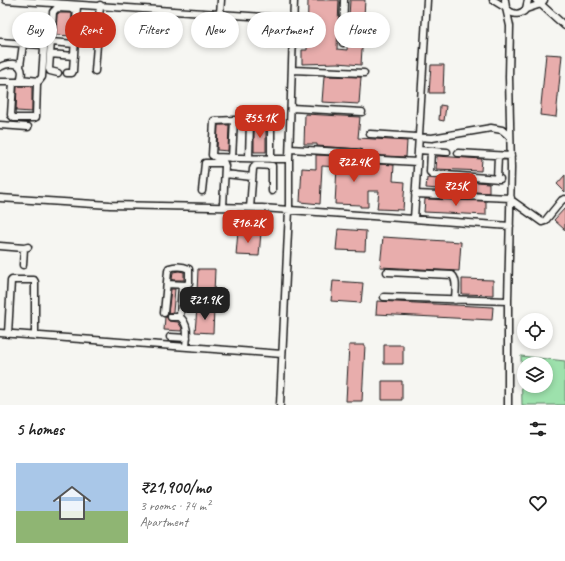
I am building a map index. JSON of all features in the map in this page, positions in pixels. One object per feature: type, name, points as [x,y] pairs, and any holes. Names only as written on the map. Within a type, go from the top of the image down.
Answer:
[{"type":"street","points":[[6,0],[77,7]]},
{"type":"street","points":[[220,12],[221,0]]},
{"type":"street","points":[[294,0],[294,12]]},
{"type":"street","points":[[344,0],[344,12]]},
{"type":"street","points":[[414,218],[427,0]]},
{"type":"street","points":[[493,0],[512,13],[520,14]]},
{"type":"street","points":[[505,0],[510,26],[509,77],[511,156],[508,301],[508,405]]},
{"type":"street","points":[[526,9],[528,0]]},
{"type":"street","points":[[510,26],[520,14],[540,1],[565,26]]},
{"type":"street","points":[[53,12],[57,8],[77,7],[90,2],[100,6],[191,12]]},
{"type":"street","points":[[95,71],[100,6]]},
{"type":"street","points":[[77,7],[77,12]]},
{"type":"street","points":[[0,42],[12,43]]},
{"type":"street","points":[[22,48],[20,66],[22,70],[21,79],[39,81],[42,77],[44,48]]},
{"type":"street","points":[[50,48],[49,69],[50,71],[58,73]]},
{"type":"street","points":[[67,73],[72,73],[73,71],[75,48]]},
{"type":"street","points":[[280,405],[289,210],[293,48]]},
{"type":"street","points":[[50,54],[74,56]]},
{"type":"street","points":[[0,67],[8,64],[20,66]]},
{"type":"street","points":[[292,70],[364,73]]},
{"type":"street","points":[[0,82],[13,82],[35,82],[37,84],[36,117],[14,118],[11,115],[13,82]]},
{"type":"street","points":[[291,108],[362,112]]},
{"type":"street","points":[[271,159],[272,125],[270,122],[216,120],[213,122],[212,155],[215,157],[289,160]]},
{"type":"street","points":[[232,158],[234,120]]},
{"type":"street","points":[[249,158],[250,121]]},
{"type":"street","points":[[0,125],[28,127]]},
{"type":"street","points":[[370,134],[432,138],[491,128],[502,130],[510,137]]},
{"type":"street","points":[[290,149],[359,152]]},
{"type":"street","points":[[418,150],[447,152]]},
{"type":"street","points":[[431,151],[430,172],[432,174],[498,179],[498,156]]},
{"type":"street","points":[[458,153],[511,156]]},
{"type":"street","points":[[364,159],[417,162]]},
{"type":"street","points":[[202,190],[205,163],[224,163],[225,174],[223,207]]},
{"type":"street","points":[[250,208],[252,177],[255,165],[272,166],[272,191]]},
{"type":"street","points":[[225,174],[252,177]]},
{"type":"street","points":[[415,194],[511,199],[542,222],[545,221],[562,200],[565,199]]},
{"type":"street","points":[[0,198],[110,204],[289,210],[510,226]]},
{"type":"street","points":[[0,246],[26,248],[23,265]]},
{"type":"street","points":[[164,313],[167,284],[169,268],[186,267],[188,269],[189,283],[186,285],[167,284]]},
{"type":"street","points":[[386,272],[452,274],[455,276],[456,280],[455,300]]},
{"type":"street","points":[[8,334],[11,281],[34,280],[35,336]]},
{"type":"street","points":[[182,285],[180,317],[186,324],[187,329],[186,347]]},
{"type":"street","points":[[384,297],[508,301]]},
{"type":"street","points":[[171,317],[180,317]]},
{"type":"street","points":[[0,334],[282,354]]},
{"type":"street","points":[[170,337],[186,338]]},
{"type":"green space","points":[[553,360],[565,361],[565,405],[522,405],[522,393],[553,393]]},
{"type":"building","points":[[308,0],[339,0],[339,12],[334,12],[334,48],[347,50],[347,48],[362,48],[361,65],[338,63],[302,64],[302,50],[307,50],[307,48],[326,48],[326,12],[308,12]]},
{"type":"building","points":[[350,0],[365,0],[364,12],[349,12]]},
{"type":"building","points":[[65,13],[65,36],[57,35],[57,14]]},
{"type":"building","points":[[546,54],[562,55],[556,117],[540,115]]},
{"type":"building","points":[[431,65],[444,65],[443,93],[429,93]]},
{"type":"building","points":[[324,76],[361,77],[359,104],[322,102]]},
{"type":"building","points":[[17,86],[32,86],[32,112],[16,111]]},
{"type":"building","points":[[440,105],[446,106],[444,121],[439,120]]},
{"type":"building","points":[[305,114],[360,117],[358,138],[407,141],[406,157],[363,155],[363,151],[360,149],[304,144]]},
{"type":"building","points":[[218,125],[229,125],[228,151],[217,150]]},
{"type":"building","points":[[254,126],[266,127],[266,152],[254,152]]},
{"type":"building","points":[[316,155],[360,157],[360,161],[363,163],[394,165],[393,181],[405,182],[403,210],[377,209],[379,191],[368,191],[368,207],[360,207],[360,205],[335,204],[337,167],[322,166],[320,204],[300,202],[302,168],[316,169]]},
{"type":"building","points":[[437,156],[482,159],[481,171],[436,169]]},
{"type":"building","points":[[565,175],[565,192],[557,184]]},
{"type":"building","points":[[427,178],[489,183],[489,193],[426,188]]},
{"type":"building","points":[[425,199],[486,201],[486,215],[424,212]]},
{"type":"building","points":[[565,208],[565,230],[554,220]]},
{"type":"building","points":[[338,229],[366,231],[365,251],[336,250]]},
{"type":"building","points":[[238,231],[261,232],[259,256],[236,255]]},
{"type":"building","points":[[383,237],[461,242],[459,271],[380,267]]},
{"type":"building","points":[[198,269],[215,269],[214,293],[197,292]]},
{"type":"building","points":[[173,272],[184,272],[184,280],[172,280]]},
{"type":"building","points":[[462,279],[493,280],[493,295],[462,294]]},
{"type":"building","points":[[333,281],[363,283],[361,303],[331,301]]},
{"type":"building","points":[[171,289],[175,289],[173,312],[168,313]]},
{"type":"building","points":[[377,301],[493,307],[492,320],[376,314]]},
{"type":"building","points":[[197,308],[214,309],[213,333],[195,332]]},
{"type":"building","points":[[165,317],[167,317],[169,321],[178,322],[182,328],[181,331],[164,330]]},
{"type":"building","points":[[349,345],[365,345],[362,401],[346,401]]},
{"type":"building","points":[[384,345],[403,345],[403,364],[384,364]]},
{"type":"building","points":[[382,381],[402,381],[402,400],[382,400]]}]
